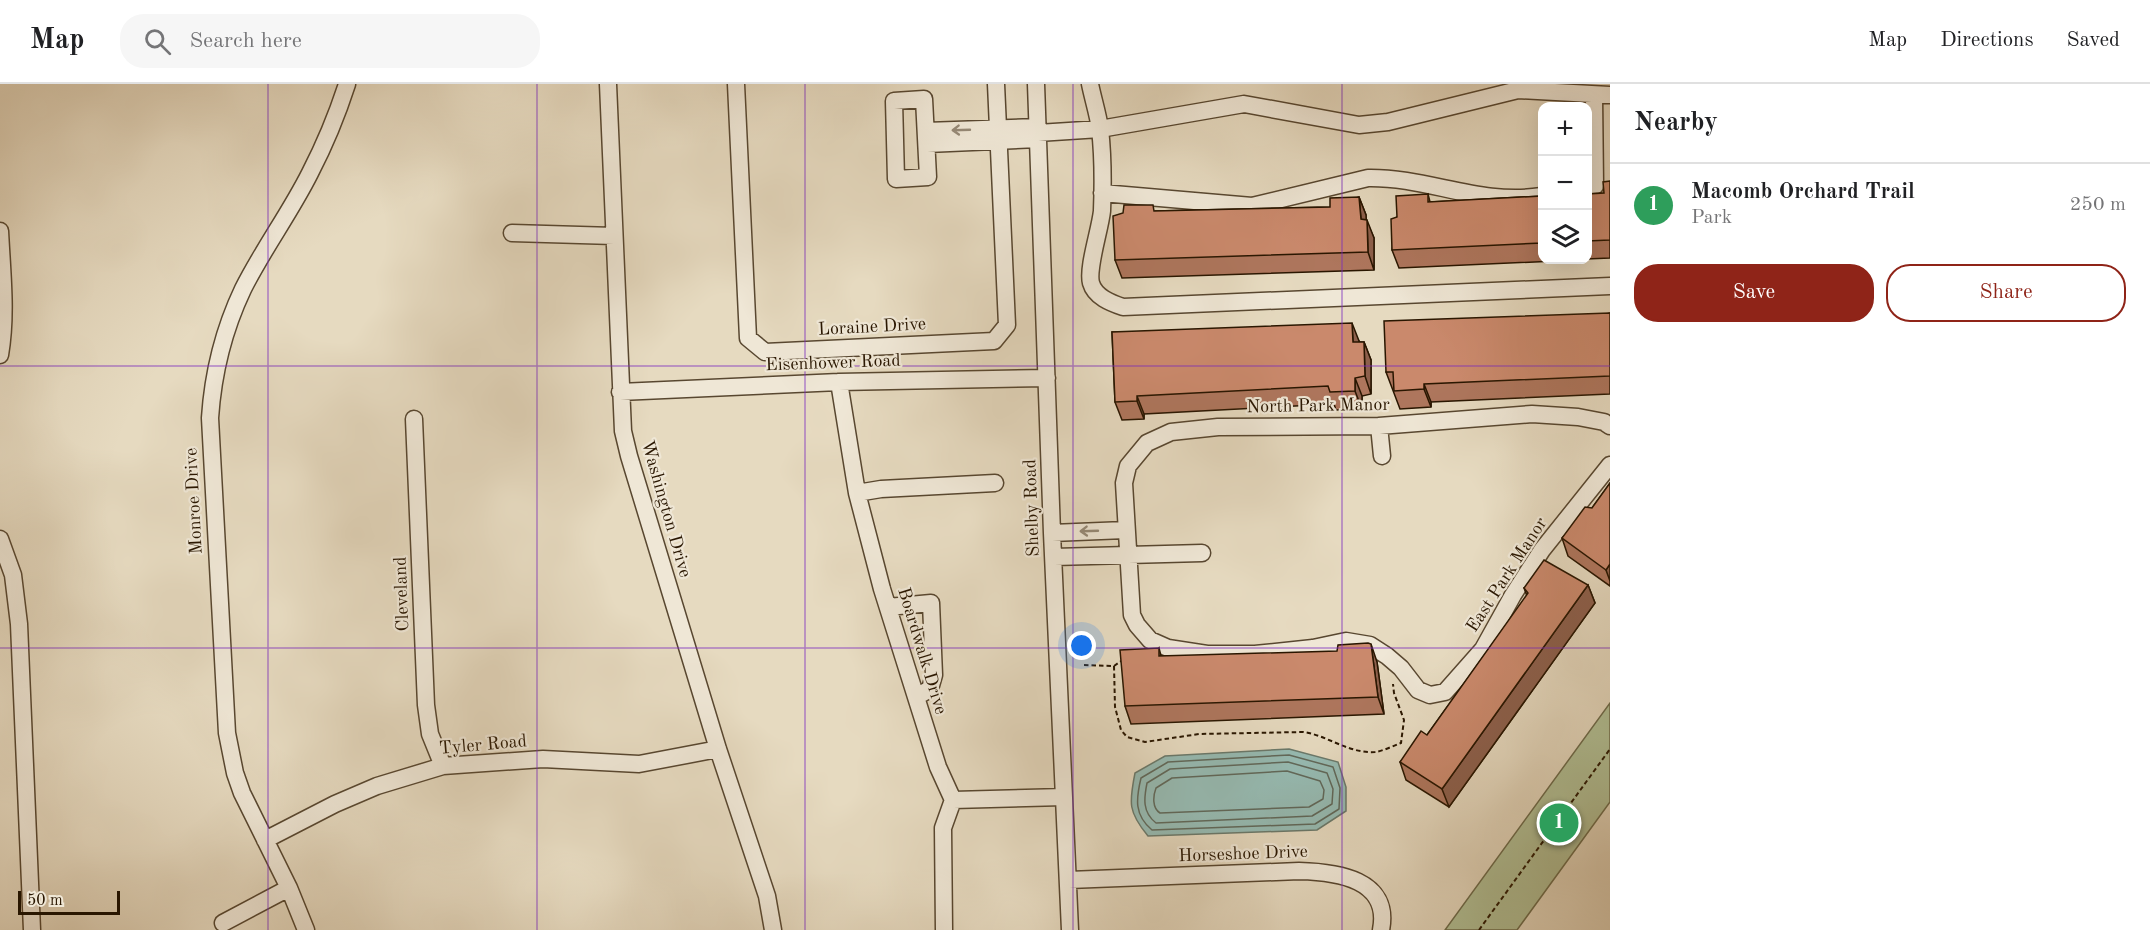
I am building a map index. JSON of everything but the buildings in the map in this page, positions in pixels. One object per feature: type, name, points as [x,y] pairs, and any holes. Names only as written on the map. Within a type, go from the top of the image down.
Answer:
[{"type":"street","name":"Monroe Drive","points":[[306,930],[289,888],[242,793],[235,773],[227,733],[210,439],[212,397],[216,369],[233,311],[265,250],[309,175],[335,118],[347,84]]},
{"type":"street","name":"Washington Drive","points":[[608,84],[623,431],[718,749],[766,896],[773,930]]},
{"type":"street","name":"Loraine Drive","points":[[736,84],[748,338],[765,352],[994,341],[1007,325],[996,84]]},
{"type":"street","name":"Shelby Road","points":[[1036,84],[1052,533],[1070,930]]},
{"type":"street","points":[[1090,84],[1100,129],[1102,193],[1098,236],[1090,272],[1091,284],[1108,302],[1123,308],[1610,286]]},
{"type":"street","points":[[927,138],[1100,129],[1244,104],[1359,125],[1388,122],[1518,90],[1602,95],[1598,185]]},
{"type":"street","points":[[1102,193],[1252,206],[1368,178],[1383,178],[1404,179],[1489,197],[1538,196]]},
{"type":"street","points":[[0,231],[3,328],[0,355]]},
{"type":"street","points":[[512,233],[614,236]]},
{"type":"street","name":"Eisenhower Road","points":[[620,392],[839,382],[1047,378]]},
{"type":"street","name":"Boardwalk Drive","points":[[839,382],[857,493],[888,607],[938,767],[953,800]]},
{"type":"street","name":"North Park Manor","points":[[1150,640],[1132,615],[1125,530],[1124,483],[1128,466],[1147,443],[1171,432],[1218,427],[1379,426],[1532,414],[1578,417],[1604,422],[1610,426]]},
{"type":"street","name":"Cleveland","points":[[414,419],[426,705],[430,734],[443,766]]},
{"type":"street","points":[[1379,426],[1382,456]]},
{"type":"street","name":"East Park Manor","points":[[1394,662],[1418,690],[1430,695],[1445,692],[1483,649],[1513,595],[1542,550],[1610,465]]},
{"type":"street","points":[[857,493],[881,489],[995,483]]},
{"type":"street","points":[[1052,533],[1125,530]]},
{"type":"street","points":[[0,539],[13,575],[19,624],[32,930]]},
{"type":"street","points":[[1054,557],[1202,553]]},
{"type":"street","points":[[888,607],[931,603],[934,675],[930,689],[916,697]]},
{"type":"street","points":[[1150,640],[1168,648],[1207,654],[1255,654],[1313,648],[1346,641],[1370,645],[1394,662]]},
{"type":"street","name":"Tyler Road","points":[[265,840],[335,804],[377,786],[443,766],[543,759],[639,764],[718,749]]},
{"type":"street","points":[[944,930],[943,828],[953,800],[1064,797]]},
{"type":"street","name":"Horseshoe Drive","points":[[1069,880],[1299,871],[1341,875],[1372,891],[1381,905],[1381,930]]},
{"type":"street","points":[[223,923],[289,888]]},
{"type":"path","points":[[1084,665],[1114,666],[1150,640]]},
{"type":"path","points":[[1114,666],[1115,706],[1121,730],[1128,737],[1145,742],[1199,734],[1303,732],[1314,733],[1362,752],[1377,752],[1401,743],[1404,720],[1394,693],[1392,673],[1394,662]]},
{"type":"path","points":[[1479,930],[1610,748]]},
{"type":"green space","points":[[1610,703],[1610,802],[1517,930],[1445,930]]},
{"type":"water","points":[[1289,749],[1338,762],[1346,787],[1346,811],[1317,830],[1148,836],[1137,820],[1131,800],[1135,773],[1165,756]]},
{"type":"place","name":"Macomb Orchard Trail","points":[[1559,823]]}]
